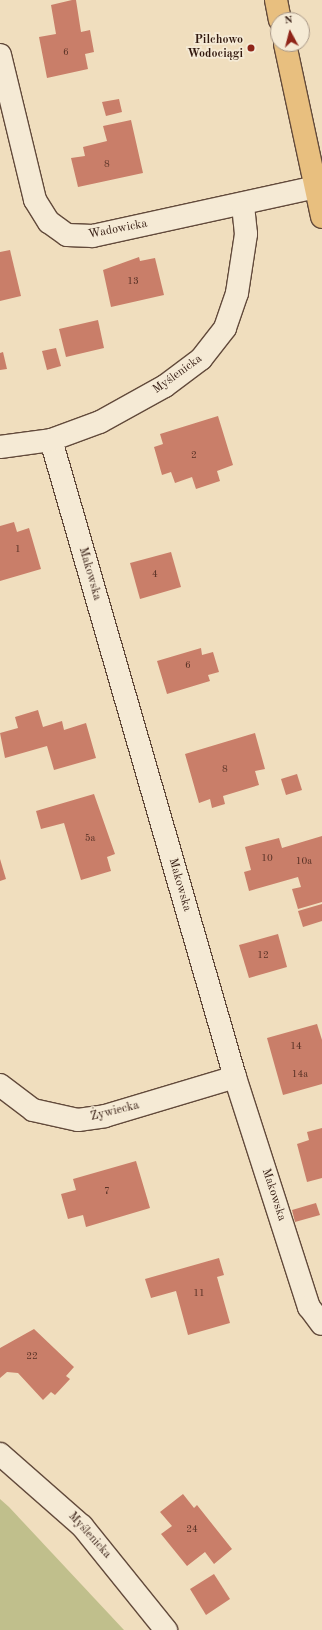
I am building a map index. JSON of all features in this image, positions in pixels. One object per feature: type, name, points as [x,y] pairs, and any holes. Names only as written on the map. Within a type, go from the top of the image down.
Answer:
[{"type":"main road","points":[[276,0],[278,12]]},
{"type":"main road","points":[[287,52],[322,217]]},
{"type":"street","name":"Wadowicka","points":[[0,55],[35,200],[49,222],[67,235],[93,236],[316,188]]},
{"type":"street","name":"Myślenicka","points":[[0,447],[51,440],[100,422],[143,400],[185,372],[216,344],[232,311],[242,274],[246,234],[243,204]]},
{"type":"street","name":"Makowska","points":[[51,440],[235,1077],[309,1307],[322,1324]]},
{"type":"street","name":"Żywiecka","points":[[0,1085],[33,1110],[78,1120],[105,1116],[235,1077]]},
{"type":"street","name":"Myślenicka","points":[[0,1454],[82,1526],[166,1630]]},
{"type":"shaded area","points":[[0,1499],[9,1507],[124,1630],[0,1630]]},
{"type":"building","points":[[76,0],[81,32],[90,30],[94,52],[85,54],[88,69],[47,78],[39,37],[56,34],[51,5]]},
{"type":"building","points":[[119,99],[122,112],[106,116],[102,102]]},
{"type":"building","points":[[131,120],[143,173],[78,187],[71,158],[85,156],[83,147],[107,141],[103,126]]},
{"type":"building","points":[[10,250],[21,296],[0,301],[0,252]]},
{"type":"building","points":[[139,257],[140,261],[155,258],[164,295],[111,307],[103,270]]},
{"type":"building","points":[[98,320],[104,348],[66,357],[59,329]]},
{"type":"building","points":[[56,348],[61,366],[47,370],[42,351]]},
{"type":"building","points":[[3,352],[7,369],[0,370],[0,353]]},
{"type":"building","points":[[218,416],[233,465],[217,471],[220,481],[196,489],[192,477],[175,483],[171,472],[162,475],[154,447],[163,444],[160,434]]},
{"type":"building","points":[[14,522],[17,532],[29,528],[41,569],[0,581],[0,526]]},
{"type":"building","points":[[171,552],[181,587],[140,599],[130,563]]},
{"type":"building","points":[[201,648],[202,655],[213,652],[219,672],[208,675],[210,681],[167,694],[157,661]]},
{"type":"building","points":[[38,710],[43,727],[62,721],[64,730],[86,723],[96,758],[54,770],[47,746],[5,758],[0,733],[18,728],[15,717]]},
{"type":"building","points":[[255,733],[265,769],[255,771],[259,785],[223,796],[225,804],[212,808],[210,799],[199,803],[185,754]]},
{"type":"building","points":[[297,774],[302,790],[286,795],[281,779]]},
{"type":"building","points":[[94,794],[115,854],[107,857],[111,871],[81,880],[64,823],[41,829],[36,811]]},
{"type":"building","points":[[322,836],[322,902],[298,909],[292,889],[301,887],[298,877],[249,891],[244,872],[251,870],[245,847],[279,838],[282,848]]},
{"type":"building","points":[[0,859],[6,879],[0,881]]},
{"type":"building","points":[[322,904],[322,921],[303,927],[298,911]]},
{"type":"building","points":[[278,934],[287,967],[249,978],[239,945]]},
{"type":"building","points":[[317,1024],[322,1040],[322,1084],[283,1095],[267,1038]]},
{"type":"building","points":[[322,1128],[322,1178],[307,1182],[297,1144],[309,1140],[307,1132]]},
{"type":"building","points":[[136,1161],[150,1208],[86,1227],[83,1215],[68,1219],[61,1194],[76,1190],[73,1179]]},
{"type":"building","points":[[316,1203],[320,1215],[295,1222],[292,1210]]},
{"type":"building","points":[[219,1258],[224,1275],[217,1277],[230,1323],[188,1335],[176,1291],[151,1298],[145,1279]]},
{"type":"building","points":[[34,1329],[74,1367],[66,1376],[70,1379],[55,1395],[51,1392],[43,1400],[18,1373],[7,1372],[0,1378],[0,1348]]},
{"type":"building","points":[[183,1494],[194,1508],[197,1505],[232,1549],[214,1564],[205,1552],[187,1566],[161,1534],[172,1526],[160,1512]]},
{"type":"building","points":[[214,1574],[230,1599],[206,1615],[190,1589]]},
{"type":"place","name":"Pilchowo Wodociągi","points":[[251,48]]}]
